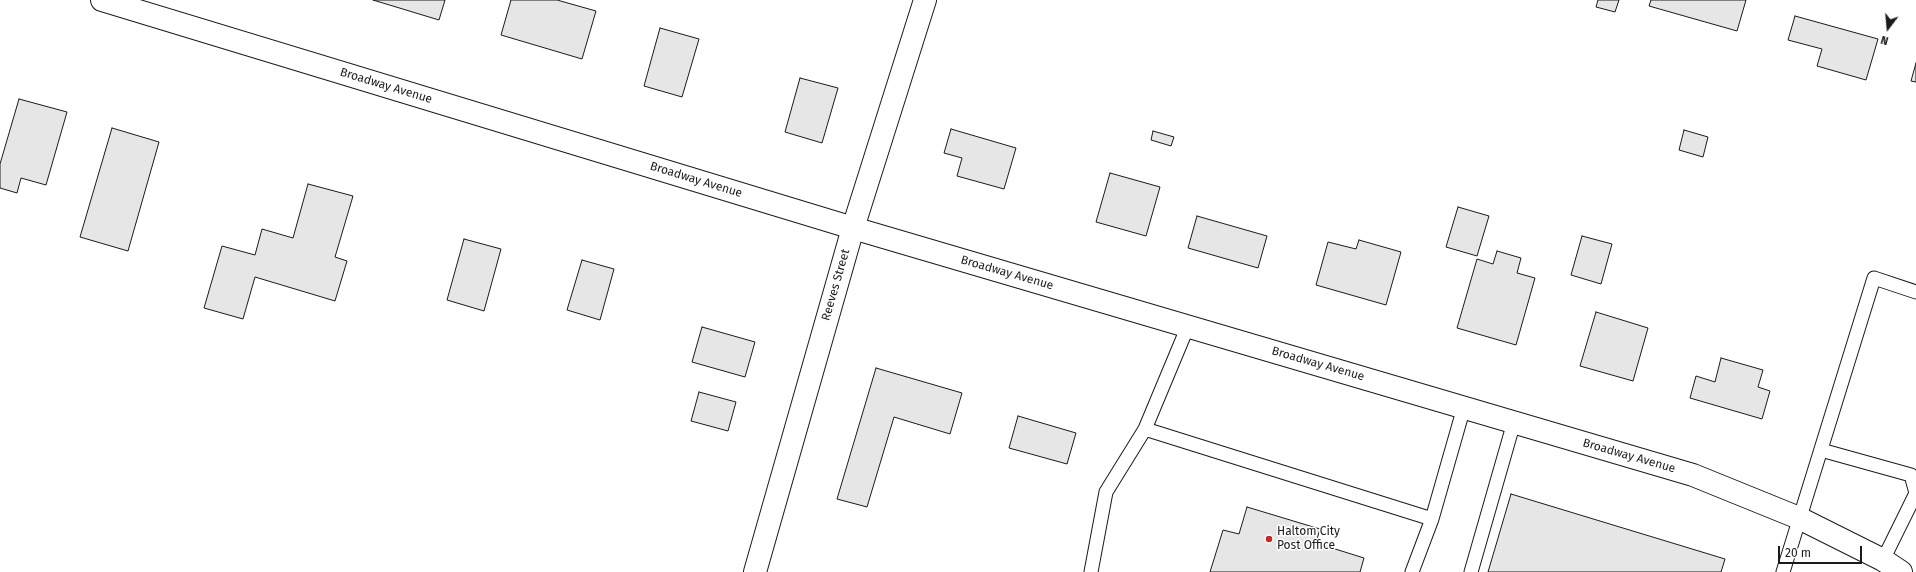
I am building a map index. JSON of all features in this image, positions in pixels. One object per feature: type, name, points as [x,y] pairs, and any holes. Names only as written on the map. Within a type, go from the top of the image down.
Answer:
[{"type":"main road","name":"Broadway Avenue","points":[[102,0],[853,228],[1693,474],[1800,518],[1883,560],[1901,572]]},
{"type":"main road","name":"Reeves Street","points":[[755,572],[853,228],[925,0]]},
{"type":"lane","points":[[1783,572],[1874,278],[1916,292]]},
{"type":"lane","points":[[1091,572],[1106,492],[1145,429],[1188,326]]},
{"type":"lane","points":[[1412,572],[1432,519],[1464,407]]},
{"type":"lane","points":[[1471,572],[1514,422]]},
{"type":"lane","points":[[1145,429],[1432,519]]},
{"type":"lane","points":[[1821,450],[1911,475],[1916,493],[1883,560]]},
{"type":"building","points":[[373,0],[445,0],[439,20]]},
{"type":"building","points":[[511,0],[557,0],[596,11],[582,59],[501,35]]},
{"type":"building","points":[[1598,0],[1619,0],[1615,12],[1596,7]]},
{"type":"building","points":[[1651,0],[1746,0],[1737,31],[1649,6]]},
{"type":"building","points":[[1795,16],[1878,39],[1866,80],[1817,66],[1822,49],[1788,40]]},
{"type":"building","points":[[660,28],[699,39],[682,97],[644,86]]},
{"type":"building","points":[[1916,63],[1916,82],[1911,81]]},
{"type":"building","points":[[800,78],[838,88],[822,143],[785,132]]},
{"type":"building","points":[[19,99],[67,112],[46,185],[21,178],[17,193],[0,188],[0,164]]},
{"type":"building","points":[[112,128],[159,142],[128,251],[80,237]]},
{"type":"building","points":[[951,129],[1016,148],[1004,189],[957,176],[962,158],[944,153]]},
{"type":"building","points":[[1684,130],[1708,137],[1703,157],[1679,150]]},
{"type":"building","points":[[1153,131],[1174,137],[1171,146],[1151,140]]},
{"type":"building","points":[[1110,173],[1160,187],[1146,236],[1096,222]]},
{"type":"building","points":[[308,184],[353,196],[335,257],[347,261],[335,301],[255,277],[243,319],[204,308],[222,246],[255,255],[262,229],[293,238]]},
{"type":"building","points":[[1458,207],[1489,216],[1477,256],[1446,247]]},
{"type":"building","points":[[1197,216],[1267,236],[1258,268],[1188,248]]},
{"type":"building","points":[[1582,236],[1612,244],[1601,284],[1571,275]]},
{"type":"building","points":[[464,239],[501,249],[484,311],[447,300]]},
{"type":"building","points":[[1359,240],[1401,252],[1386,305],[1316,285],[1328,242],[1356,249]]},
{"type":"building","points":[[1497,251],[1521,258],[1517,273],[1535,278],[1516,345],[1457,328],[1477,259],[1493,264]]},
{"type":"building","points":[[582,260],[614,269],[600,320],[567,310]]},
{"type":"building","points":[[1596,312],[1648,328],[1633,381],[1580,366]]},
{"type":"building","points":[[702,327],[755,342],[745,377],[692,362]]},
{"type":"building","points":[[1721,358],[1763,370],[1758,387],[1770,391],[1762,419],[1690,398],[1696,376],[1715,382]]},
{"type":"building","points":[[876,368],[962,393],[950,434],[894,417],[867,507],[837,499]]},
{"type":"building","points":[[699,392],[736,402],[728,431],[691,421]]},
{"type":"building","points":[[1018,416],[1076,433],[1067,464],[1009,448]]},
{"type":"building","points":[[1511,494],[1725,559],[1721,572],[1488,572]]},
{"type":"building","name":"Haltom City Post Office","points":[[1247,507],[1320,529],[1316,543],[1364,558],[1360,572],[1210,572],[1223,530],[1239,534]]},
{"type":"place","name":"Haltom City Post Office","points":[[1269,539]]}]
